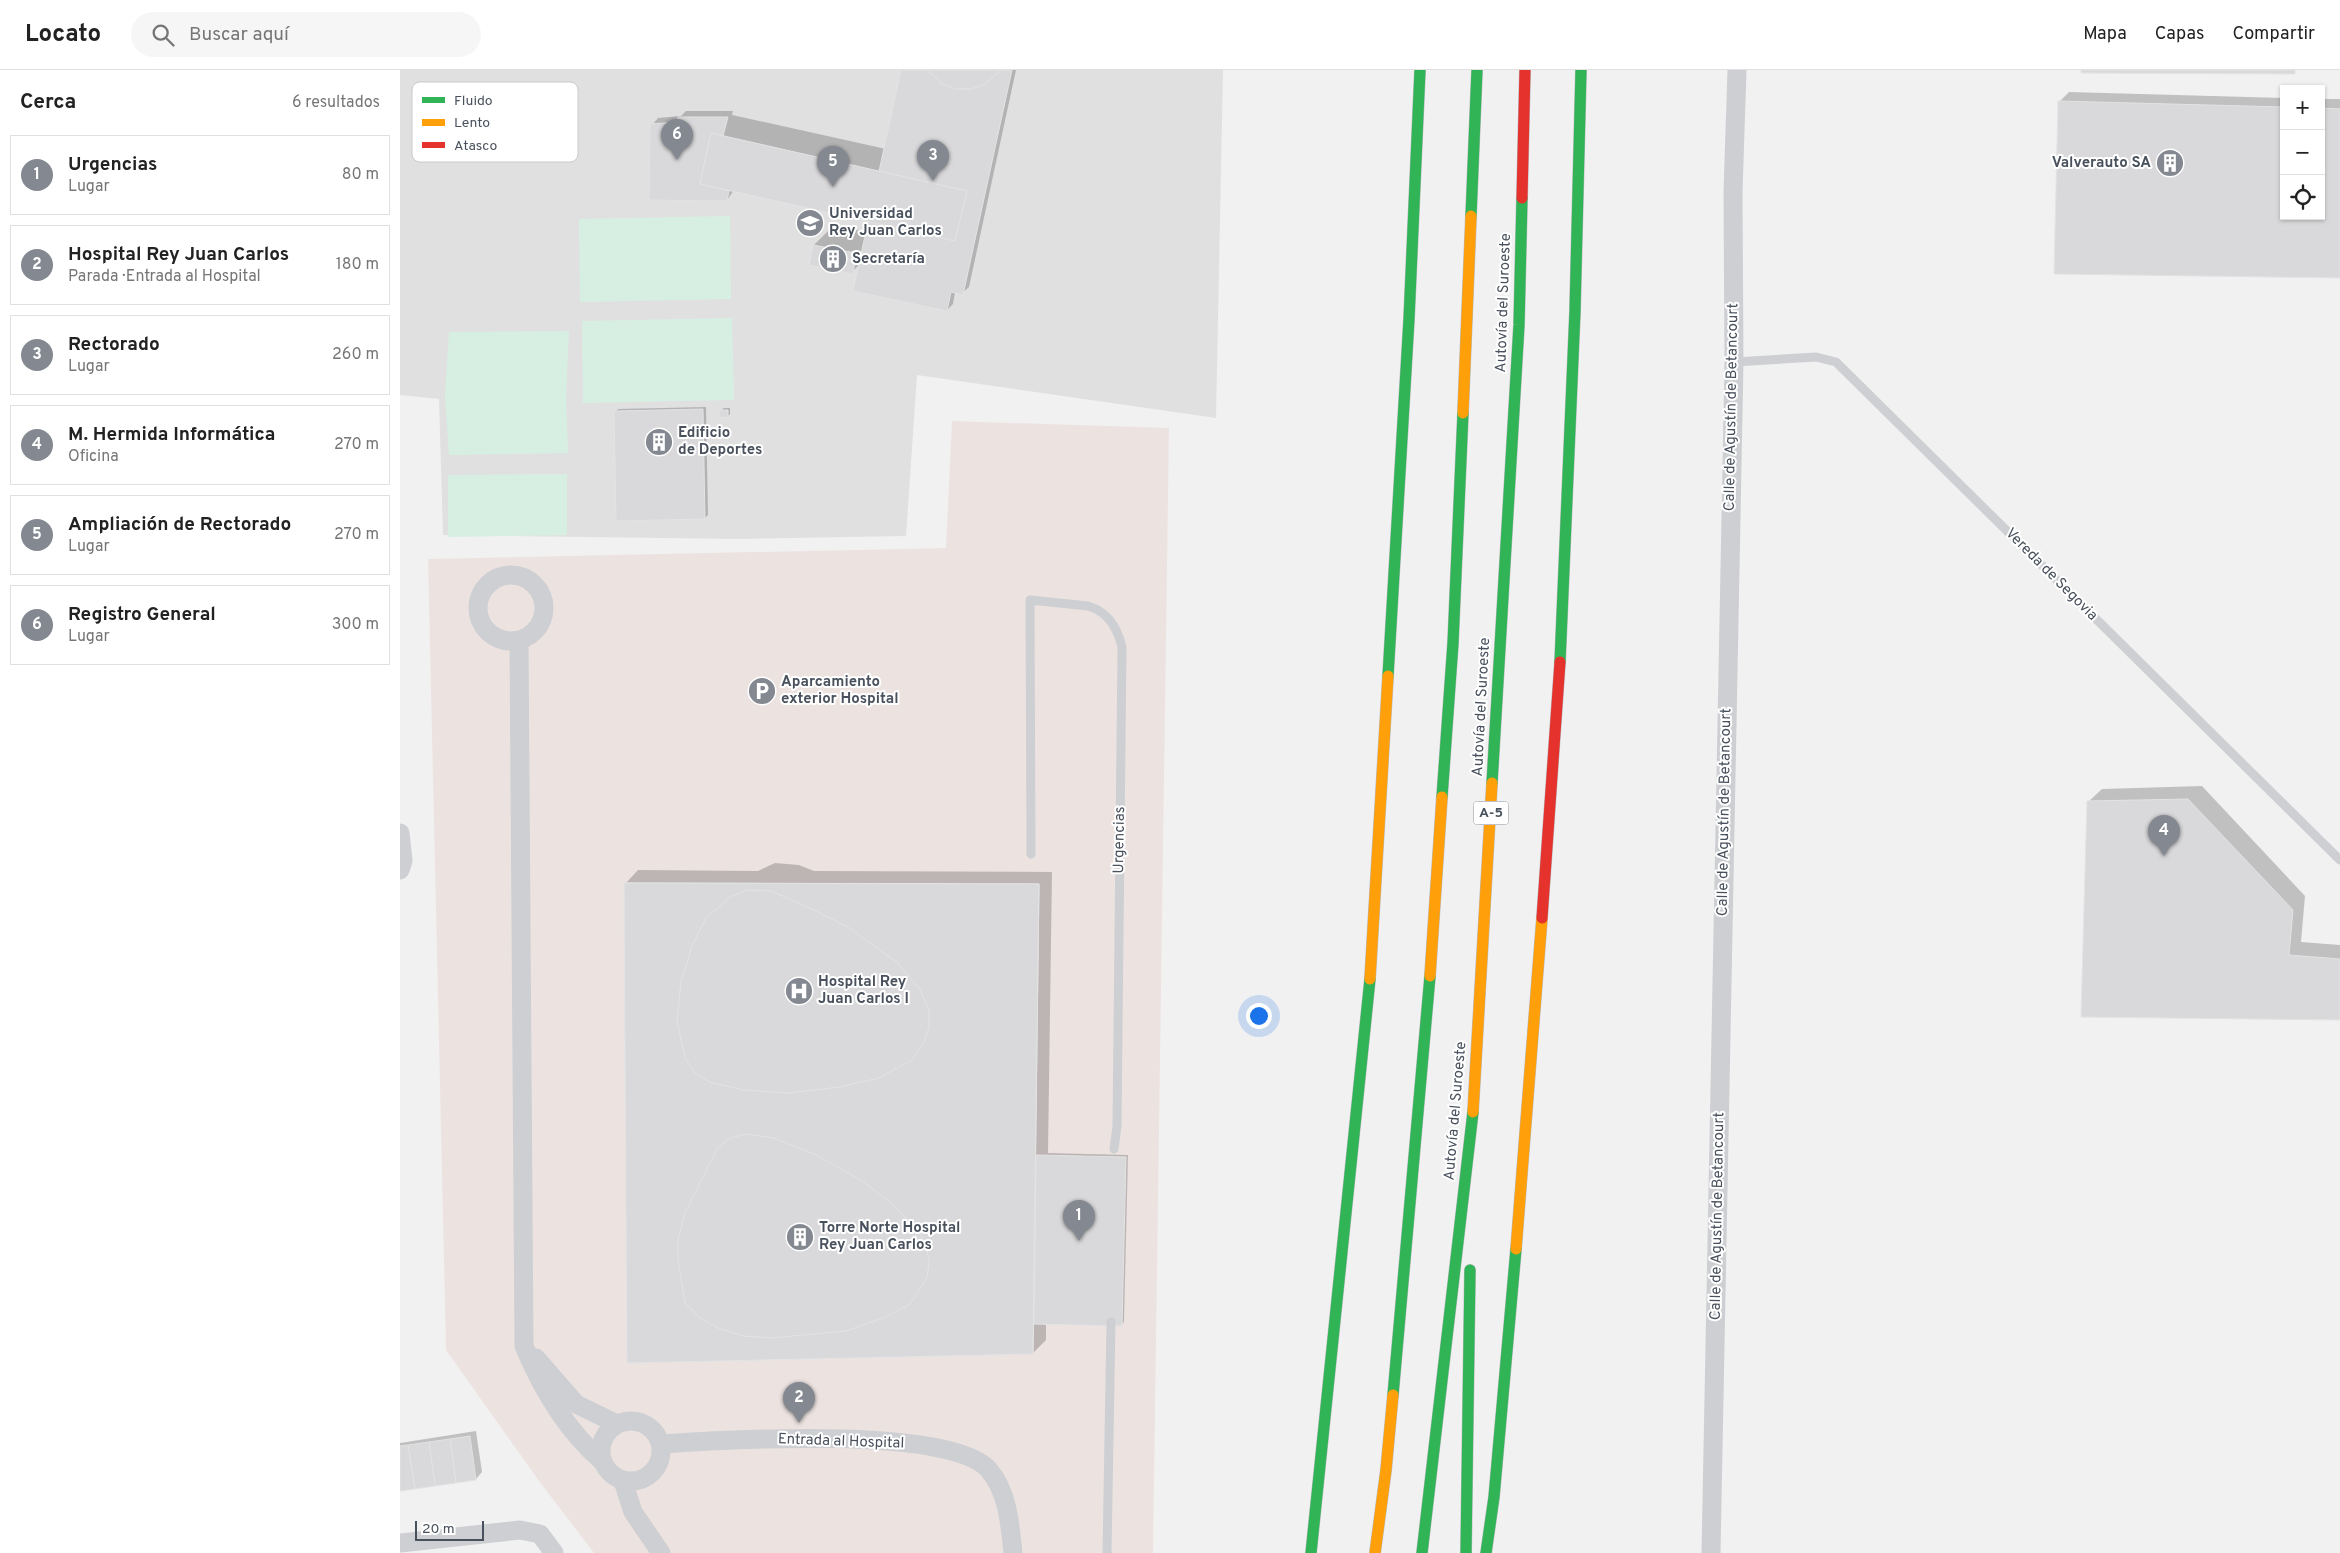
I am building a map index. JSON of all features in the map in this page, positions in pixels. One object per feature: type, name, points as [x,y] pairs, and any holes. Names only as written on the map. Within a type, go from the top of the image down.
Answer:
[{"type":"highway","points":[[1311,1553],[1370,977],[1408,329],[1420,70]]},
{"type":"highway","points":[[1375,1553],[1386,1460],[1430,974],[1454,643],[1477,70]]},
{"type":"highway","name":"Autovía del Suroeste","points":[[1422,1553],[1472,1122],[1519,325],[1526,70]]},
{"type":"highway","points":[[1486,1553],[1494,1497],[1524,1157],[1557,721],[1575,311],[1581,70]]},
{"type":"highway","points":[[1471,1238],[1472,1122]]},
{"type":"highway","points":[[1466,1553],[1471,1257]]},
{"type":"highway","points":[[1493,1553],[1494,1497]]},
{"type":"street","name":"Calle de Agustín de Betancourt","points":[[1711,1553],[1734,362],[1733,192],[1737,70]]},
{"type":"street","points":[[519,641],[524,1346],[537,1378],[564,1420],[586,1447],[602,1461],[610,1473],[623,1481],[639,1481],[652,1473],[660,1460],[661,1444],[655,1432],[644,1423],[630,1420],[617,1424],[603,1439],[602,1461]]},
{"type":"street","points":[[400,833],[402,866]]},
{"type":"street","points":[[524,1346],[576,1404],[617,1424]]},
{"type":"street","name":"Entrada al Hospital","points":[[661,1444],[728,1440],[863,1440],[932,1446],[951,1451],[973,1458],[989,1470],[1001,1491],[1009,1518],[1013,1553]]},
{"type":"street","points":[[623,1481],[633,1512],[661,1553]]},
{"type":"street","points":[[400,1543],[520,1530],[540,1534],[554,1553]]},
{"type":"lane","name":"Vereda de Segovia","points":[[1734,362],[1816,357],[1836,362],[2340,860]]},
{"type":"lane","name":"Urgencias","points":[[1031,854],[1030,600],[1097,609],[1114,624],[1122,647],[1117,1126],[1114,1149]]},
{"type":"lane","points":[[1107,1553],[1111,1322]]},
{"type":"shaded area","name":"Universidad Rey Juan Carlos","points":[[400,70],[1223,70],[1216,418],[917,375],[906,536],[740,539],[443,535],[439,399],[400,395]]},
{"type":"shaded area","name":"Hospital Rey Juan Carlos I","points":[[952,421],[1169,428],[1153,1553],[594,1553],[539,1481],[446,1350],[428,559],[946,548]]},
{"type":"green space","points":[[730,216],[731,299],[580,302],[579,219]]},
{"type":"green space","points":[[732,318],[734,400],[583,403],[582,321]]},
{"type":"green space","points":[[569,331],[566,396],[568,453],[449,455],[445,396],[449,332]]},
{"type":"green space","points":[[567,474],[567,535],[448,537],[448,475]]},
{"type":"building","points":[[901,70],[1012,70],[963,295],[951,292],[947,311],[853,291]]},
{"type":"building","points":[[927,70],[1001,70],[985,84],[971,89],[956,89],[942,84]]},
{"type":"building","points":[[2081,70],[2295,70],[2295,74],[2081,73]]},
{"type":"building","name":"Valverauto SA","points":[[2058,101],[2280,107],[2280,220],[2325,220],[2325,108],[2340,109],[2340,278],[2054,274]]},
{"type":"building","points":[[678,117],[728,117],[723,136],[711,133],[700,184],[729,191],[727,201],[649,200],[650,124],[677,122]]},
{"type":"building","points":[[711,133],[967,191],[955,241],[700,184]]},
{"type":"building","name":"Secretaría","points":[[813,245],[856,253],[853,274],[809,265]]},
{"type":"building","name":"Edificio de Deportes","points":[[703,409],[705,519],[616,521],[614,411]]},
{"type":"building","points":[[720,410],[728,410],[728,418],[719,417]]},
{"type":"building","points":[[2188,799],[2293,910],[2289,955],[2340,959],[2340,1020],[2081,1017],[2087,801]]},
{"type":"building","points":[[624,883],[1039,884],[1033,1354],[627,1363]],"holes":[[[747,890],[771,891],[810,908],[848,927],[898,963],[920,990],[929,1010],[929,1028],[923,1044],[912,1060],[879,1078],[839,1087],[789,1093],[744,1090],[709,1082],[694,1072],[685,1058],[677,1021],[681,982],[692,946],[706,918],[730,897]],[[746,1134],[774,1138],[816,1155],[859,1179],[889,1201],[911,1223],[921,1235],[927,1250],[929,1263],[927,1278],[910,1304],[886,1317],[846,1331],[771,1338],[744,1336],[720,1329],[700,1318],[685,1303],[678,1259],[678,1240],[685,1213],[718,1147],[730,1138]]]},
{"type":"building","points":[[624,883],[1039,884],[1033,1354],[627,1363]]},
{"type":"building","points":[[747,890],[771,891],[810,908],[848,927],[898,963],[920,990],[929,1010],[929,1028],[923,1044],[912,1060],[879,1078],[839,1087],[789,1093],[744,1090],[709,1082],[694,1072],[685,1058],[677,1021],[681,982],[692,946],[706,918],[730,897]]},
{"type":"building","name":"Torre Norte Hospital Rey Juan Carlos","points":[[746,1134],[774,1138],[816,1155],[859,1179],[889,1201],[911,1223],[921,1235],[927,1250],[929,1263],[927,1278],[910,1304],[886,1317],[846,1331],[771,1338],[744,1336],[720,1329],[700,1318],[685,1303],[678,1259],[678,1240],[685,1213],[718,1147],[730,1138]]},
{"type":"building","points":[[1036,1155],[1126,1157],[1122,1326],[1034,1324]]},
{"type":"building","points":[[470,1436],[476,1480],[456,1483],[450,1439]]},
{"type":"building","points":[[450,1439],[456,1483],[435,1486],[429,1442]]},
{"type":"building","points":[[429,1442],[435,1486],[415,1489],[408,1445]]},
{"type":"building","points":[[408,1445],[415,1489],[400,1491],[400,1446]]},
{"type":"traffic: fast","points":[[1388,676],[1409,319],[1420,70]]},
{"type":"traffic: fast","points":[[1471,216],[1477,70]]},
{"type":"traffic: fast","points":[[1560,662],[1575,311],[1581,70]]},
{"type":"traffic: fast","points":[[1492,783],[1519,325],[1522,198]]},
{"type":"traffic: fast","points":[[1442,797],[1453,643],[1463,413]]},
{"type":"traffic: fast","points":[[1393,1395],[1430,976]]},
{"type":"traffic: fast","points":[[1311,1553],[1370,979]]},
{"type":"traffic: fast","points":[[1422,1553],[1473,1112]]},
{"type":"traffic: fast","points":[[1486,1553],[1494,1497],[1516,1249]]},
{"type":"traffic: fast","points":[[1466,1553],[1470,1270]]},
{"type":"traffic: slow","points":[[1463,413],[1471,216]]},
{"type":"traffic: slow","points":[[1370,979],[1388,676]]},
{"type":"traffic: slow","points":[[1473,1112],[1492,783]]},
{"type":"traffic: slow","points":[[1430,976],[1442,797]]},
{"type":"traffic: slow","points":[[1516,1249],[1542,918]]},
{"type":"traffic: slow","points":[[1375,1553],[1386,1470],[1393,1395]]},
{"type":"traffic: jam","points":[[1522,198],[1525,70]]},
{"type":"traffic: jam","points":[[1542,918],[1560,662]]},
{"type":"place","name":"Registro General","points":[[677,160]]},
{"type":"place","name":"Valverauto SA","points":[[2170,163]]},
{"type":"place","name":"Rectorado","points":[[933,181]]},
{"type":"place","name":"Ampliación de Rectorado","points":[[833,187]]},
{"type":"place","name":"Universidad Rey Juan Carlos","points":[[810,223]]},
{"type":"place","name":"Secretaría","points":[[833,259]]},
{"type":"place","name":"Edificio de Deportes","points":[[659,442]]},
{"type":"place","name":"Aparcamiento exterior Hospital","points":[[762,691]]},
{"type":"place","name":"M. Hermida Informática","points":[[2164,856]]},
{"type":"place","name":"Hospital Rey Juan Carlos I","points":[[799,991]]},
{"type":"place","name":"Torre Norte Hospital Rey Juan Carlos","points":[[800,1237]]},
{"type":"place","name":"Urgencias","points":[[1079,1241]]},
{"type":"place","name":"Hospital Rey Juan Carlos","points":[[799,1423]]}]
